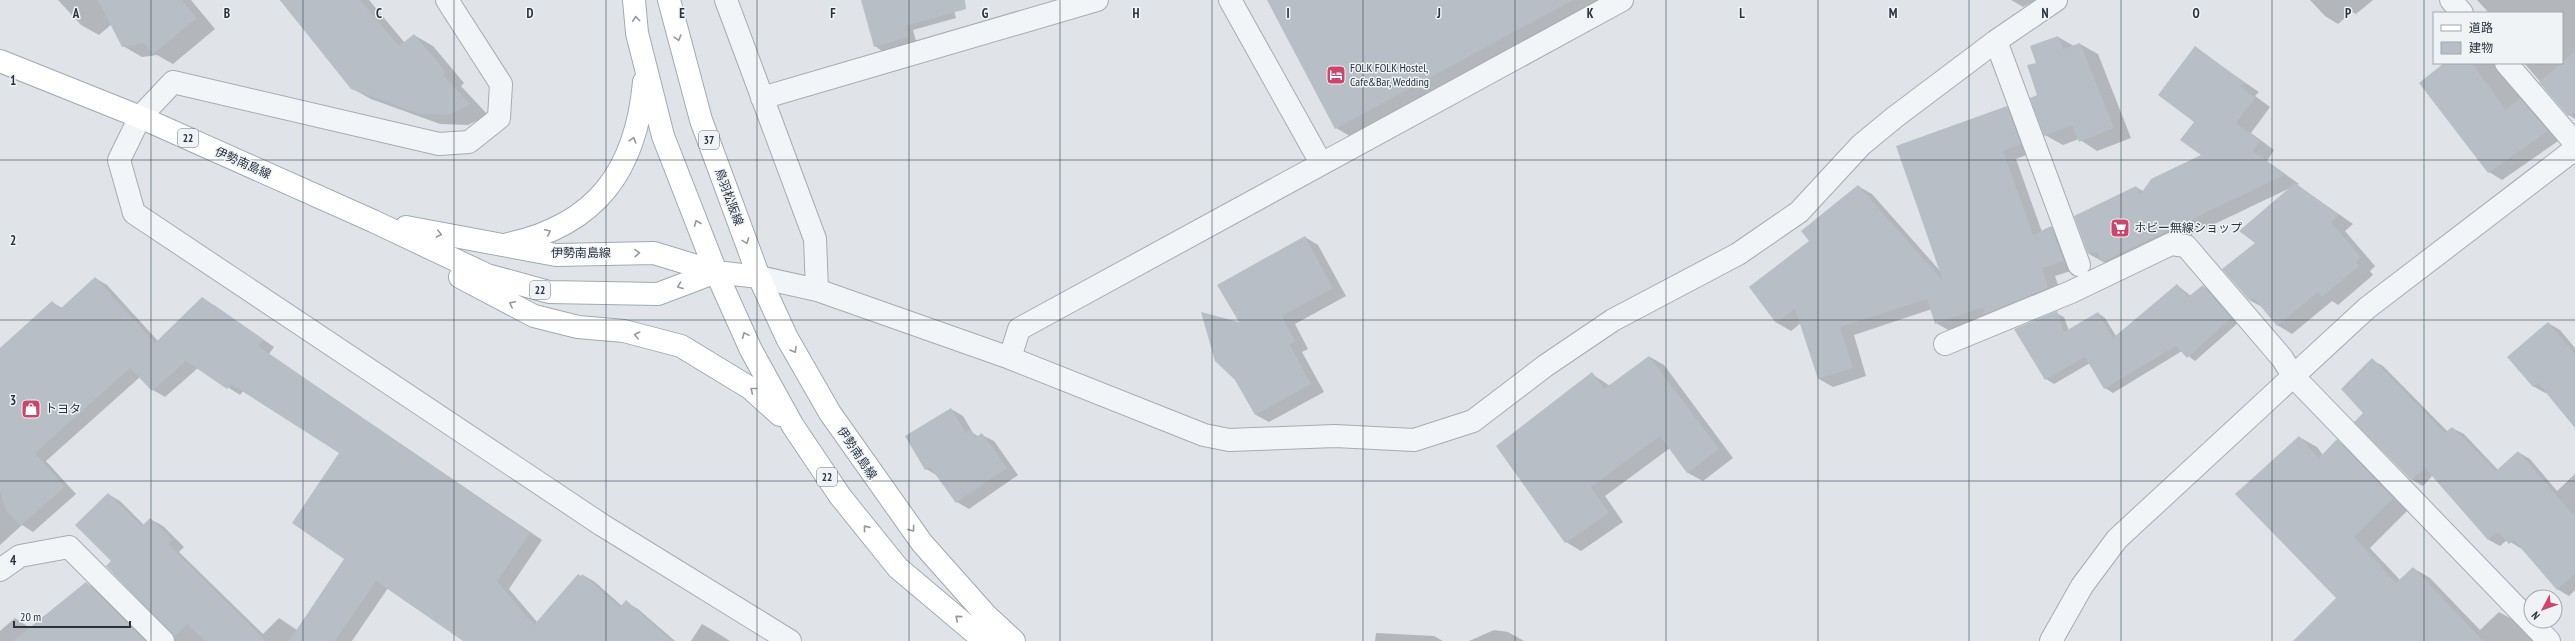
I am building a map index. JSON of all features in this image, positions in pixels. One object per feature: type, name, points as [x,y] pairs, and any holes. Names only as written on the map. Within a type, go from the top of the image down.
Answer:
[{"type":"main road","points":[[634,0],[637,33],[662,136],[716,272]]},
{"type":"main road","name":"鳥羽松阪線","points":[[669,0],[701,120],[759,278]]},
{"type":"main road","name":"伊勢南島線","points":[[0,61],[140,117],[373,221],[487,275],[549,292],[658,294],[716,272]]},
{"type":"main road","points":[[497,246],[534,238],[565,224],[609,189],[621,169],[633,142],[642,103],[646,66]]},
{"type":"main road","name":"伊勢南島線","points":[[373,221],[497,246],[556,255],[654,253],[716,272],[759,278],[787,338],[830,413],[870,472],[922,543],[986,615],[1014,641]]},
{"type":"main road","points":[[373,221],[444,269],[534,316],[578,327],[624,332],[681,346],[750,388],[793,426]]},
{"type":"main road","name":"22","points":[[716,272],[751,350],[793,426],[840,496],[898,568],[974,632],[990,641]]},
{"type":"street","points":[[447,0],[501,84],[498,118],[469,142],[439,144],[173,82],[140,117],[119,160],[134,213],[602,525],[790,641]]},
{"type":"street","points":[[726,0],[815,239],[817,290]]},
{"type":"street","points":[[762,98],[1097,0]]},
{"type":"street","points":[[1230,0],[1321,163]]},
{"type":"street","points":[[1010,358],[1019,328],[1622,0]]},
{"type":"street","points":[[759,278],[817,290],[1010,358],[1204,435],[1229,440],[1335,436],[1414,440],[1473,421],[1545,366],[1613,320],[1738,254],[1799,212],[1867,140],[1996,41],[2056,0]]},
{"type":"street","points":[[2451,0],[2461,12]]},
{"type":"street","points":[[1996,41],[2079,265]]},
{"type":"street","points":[[2507,64],[2575,143]]},
{"type":"street","points":[[2051,641],[2082,586],[2117,539],[2368,308],[2575,149]]},
{"type":"street","points":[[1945,344],[2071,292],[2171,244],[2186,246],[2282,358],[2294,377],[2549,641]]},
{"type":"street","points":[[0,570],[20,556],[69,547],[163,641]]},
{"type":"building","points":[[98,0],[182,0],[197,18],[153,54],[144,43],[122,47]]},
{"type":"building","points":[[280,0],[360,0],[399,46],[414,34],[446,72],[443,75],[470,104],[449,115],[420,114],[351,89]]},
{"type":"building","points":[[861,0],[965,0],[966,9],[906,26],[909,37],[874,47]]},
{"type":"building","points":[[1267,0],[1573,0],[1335,129]]},
{"type":"building","points":[[2058,36],[2063,49],[2080,43],[2114,128],[2079,142],[2072,125],[2044,136],[2030,98],[2037,95],[2027,65],[2036,63],[2030,46]]},
{"type":"building","points":[[2195,46],[2245,83],[2240,86],[2255,98],[2236,123],[2260,141],[2253,151],[2285,175],[2102,262],[2097,252],[2088,254],[2074,216],[2136,186],[2140,195],[2151,179],[2201,155],[2180,140],[2194,122],[2158,95]]},
{"type":"building","points":[[2575,51],[2575,112],[2568,116],[2539,82],[2560,64],[2563,64],[2563,61]]},
{"type":"building","points":[[2443,64],[2473,64],[2506,110],[2520,98],[2548,131],[2488,173],[2419,83]]},
{"type":"building","points":[[2007,106],[2021,144],[2003,151],[2033,235],[2051,226],[2064,261],[2042,268],[2048,288],[1985,314],[1983,307],[1935,324],[1927,299],[1840,327],[1853,368],[1818,379],[1795,309],[1776,323],[1749,287],[1809,241],[1801,231],[1858,185],[1943,281],[1896,146]]},
{"type":"building","points":[[2295,183],[2339,215],[2331,222],[2361,257],[2356,262],[2359,266],[2322,297],[2318,292],[2277,326],[2254,298],[2250,301],[2222,269],[2255,243],[2239,231]]},
{"type":"building","points":[[1305,236],[1333,288],[1282,316],[1295,341],[1290,345],[1311,384],[1255,415],[1235,380],[1215,361],[1201,312],[1239,322],[1217,285]]},
{"type":"building","points":[[95,277],[155,343],[202,297],[263,339],[258,346],[530,533],[497,581],[534,625],[578,574],[581,576],[582,574],[620,607],[626,600],[672,641],[463,641],[376,581],[335,641],[289,641],[344,559],[292,523],[339,453],[231,384],[227,389],[186,361],[152,391],[130,368],[35,453],[65,487],[20,526],[6,510],[0,491],[0,348],[52,301],[60,309]]},
{"type":"building","points":[[2177,284],[2188,297],[2203,285],[2231,318],[2187,358],[2176,346],[2104,389],[2085,357],[2045,380],[2014,329],[2057,311],[2064,332],[2098,312],[2113,338]]},
{"type":"building","points":[[2548,322],[2575,354],[2575,428],[2538,383],[2533,387],[2507,357]]},
{"type":"building","points":[[1649,356],[1719,449],[1687,473],[1660,436],[1591,487],[1609,513],[1565,543],[1496,446],[1592,372],[1604,389]]},
{"type":"building","points":[[2372,358],[2445,433],[2452,427],[2496,471],[2518,451],[2575,517],[2575,574],[2558,589],[2556,589],[2514,540],[2509,544],[2498,532],[2488,540],[2425,468],[2411,480],[2354,422],[2363,413],[2341,389]]},
{"type":"building","points":[[951,408],[966,433],[970,430],[975,438],[982,433],[1007,468],[956,503],[930,467],[925,470],[905,436]]},
{"type":"building","points":[[2299,436],[2319,458],[2337,439],[2393,498],[2354,537],[2396,583],[2413,567],[2483,641],[2293,641],[2336,598],[2235,494]]},
{"type":"building","points":[[108,493],[142,526],[150,518],[173,540],[168,544],[266,641],[205,641],[187,624],[174,637],[106,566],[111,561],[75,525]]},
{"type":"building","points":[[86,582],[145,641],[13,641]]},
{"type":"place","name":"FOLK FOLK Hostel, Cafe&Bar, Wedding","points":[[1336,75]]},
{"type":"place","name":"ホビー無線ショップ","points":[[2120,228]]},
{"type":"place","name":"トヨタ","points":[[31,409]]}]
